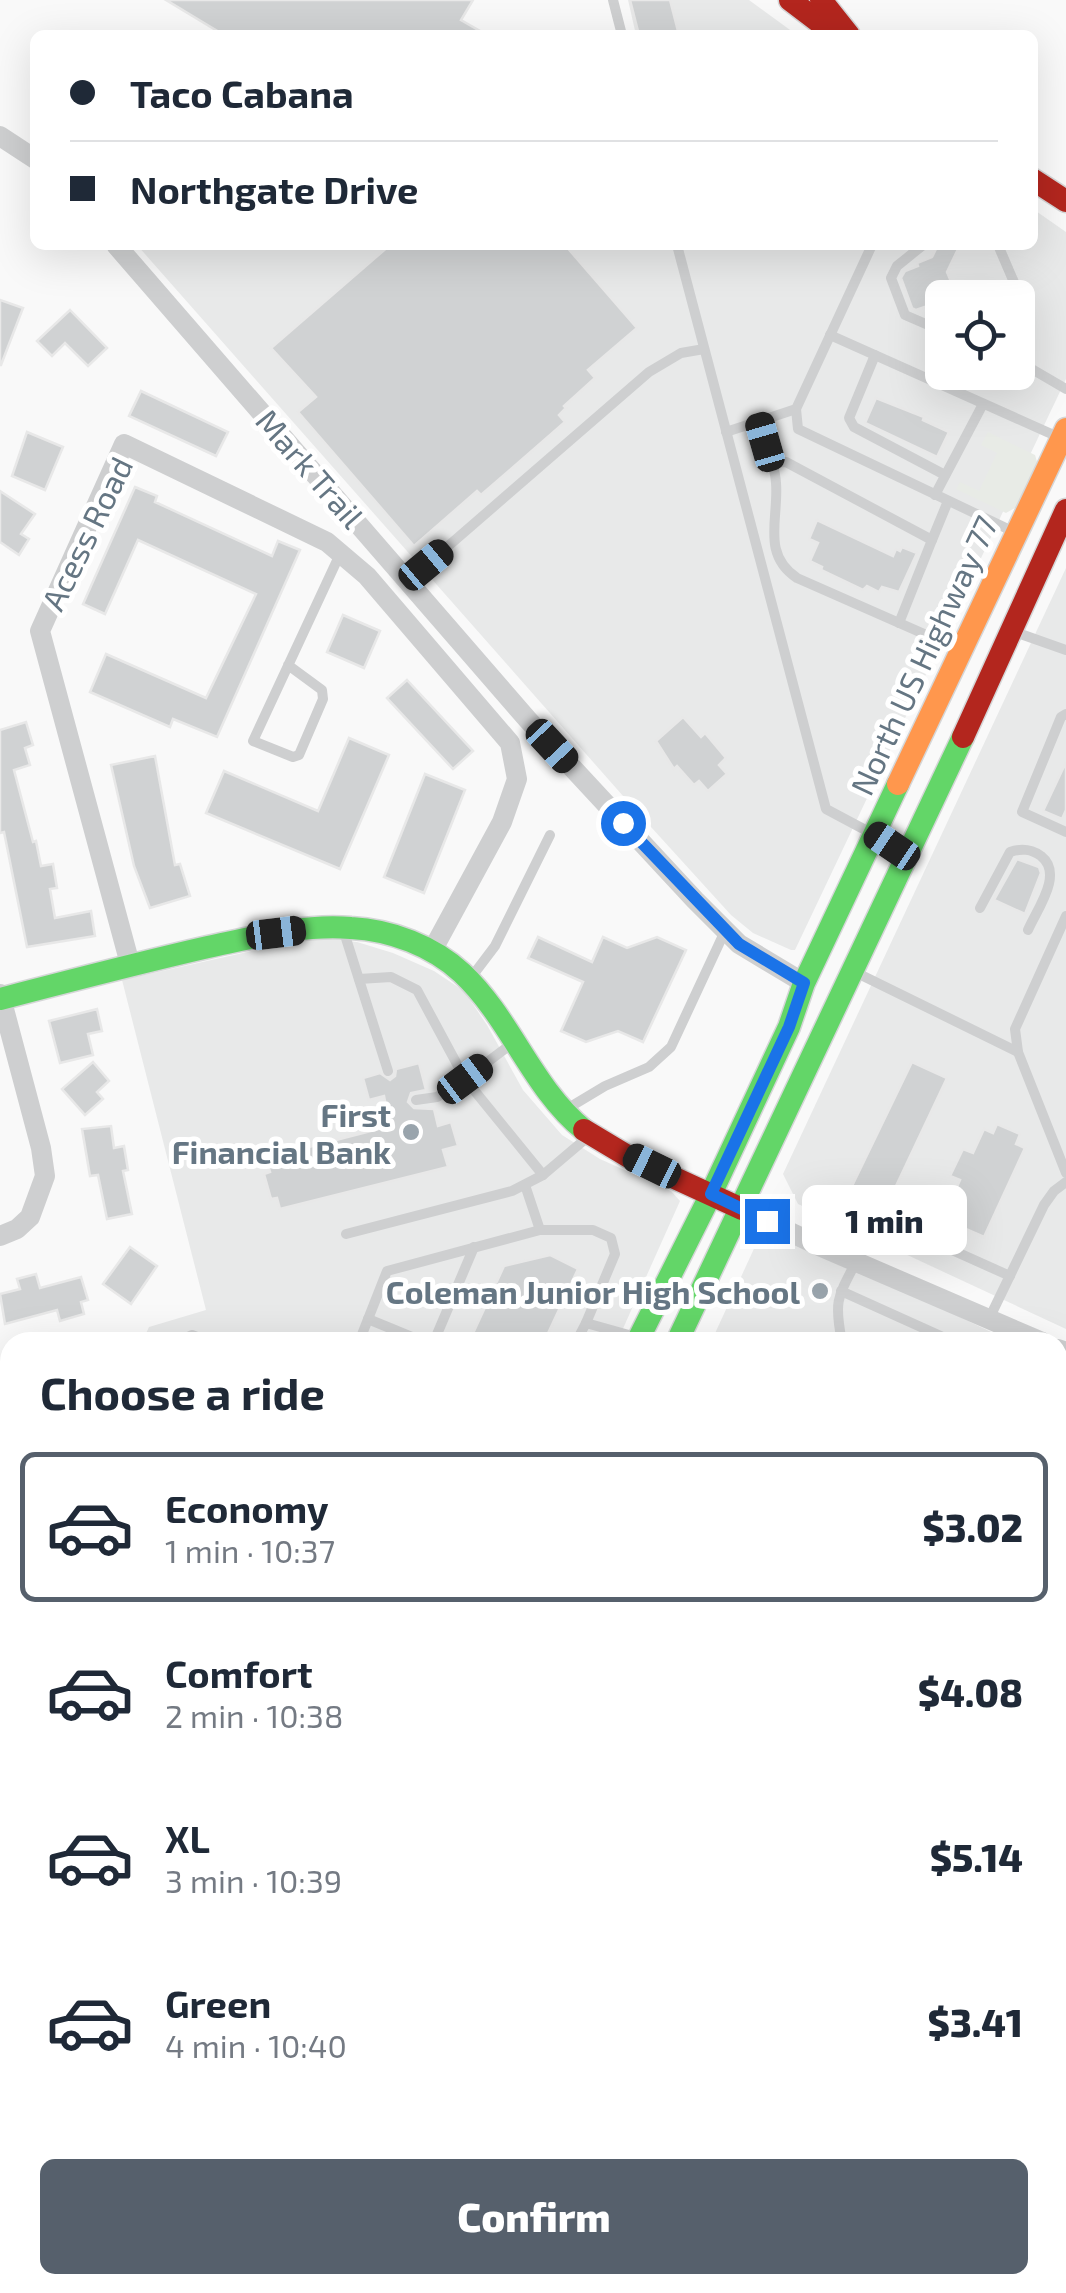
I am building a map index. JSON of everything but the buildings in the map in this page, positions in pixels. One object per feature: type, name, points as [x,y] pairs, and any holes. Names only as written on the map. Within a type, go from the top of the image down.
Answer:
[{"type":"main road","points":[[790,0],[829,30]]},
{"type":"main road","points":[[821,0],[845,30]]},
{"type":"main road","points":[[1038,177],[1066,172]]},
{"type":"main road","points":[[1038,182],[1066,201]]},
{"type":"main road","name":"North US Highway 77","points":[[642,1332],[711,1194],[789,1027],[804,983],[1064,434]]},
{"type":"main road","points":[[682,1332],[856,972],[1066,510]]},
{"type":"main road","points":[[875,835],[908,858]]},
{"type":"main road","points":[[0,997],[276,933],[373,930],[432,952],[469,980],[564,1111],[590,1135],[742,1209]]},
{"type":"street","points":[[0,136],[30,156]]},
{"type":"street","name":"Mark Trail","points":[[120,250],[528,720],[739,944],[804,983]]},
{"type":"street","name":"Acess Road","points":[[130,964],[40,631],[124,444],[327,542],[367,576],[510,743],[518,779],[502,822],[432,952]]},
{"type":"street","points":[[0,997],[45,1176],[30,1217],[0,1236]]},
{"type":"street","points":[[742,1209],[1017,1332]]},
{"type":"lane","points":[[613,0],[621,30]]},
{"type":"lane","points":[[678,250],[826,808],[875,835]]},
{"type":"lane","points":[[870,250],[796,408],[798,429],[1016,533]]},
{"type":"lane","points":[[917,250],[897,266],[891,278],[905,315],[925,324]]},
{"type":"lane","points":[[1000,250],[1013,280]]},
{"type":"lane","points":[[830,334],[983,404],[1064,434]]},
{"type":"lane","points":[[409,580],[649,372],[681,352],[704,349]]},
{"type":"lane","points":[[875,355],[848,418],[854,427],[946,475]]},
{"type":"lane","points":[[1035,371],[1066,389]]},
{"type":"lane","points":[[935,495],[983,404]]},
{"type":"lane","points":[[726,432],[796,408]]},
{"type":"lane","points":[[759,421],[776,480],[773,542],[782,568],[962,650]]},
{"type":"lane","points":[[771,463],[786,462],[932,540]]},
{"type":"lane","points":[[899,623],[948,501]]},
{"type":"lane","points":[[288,666],[322,690],[323,698],[298,755],[293,757],[254,741],[288,666],[340,553]]},
{"type":"lane","points":[[1014,631],[1066,650]]},
{"type":"lane","points":[[1066,714],[1060,718],[1022,812],[1066,832]]},
{"type":"lane","points":[[469,980],[496,946],[550,835]]},
{"type":"lane","points":[[980,908],[1010,852],[1033,852],[1045,859],[1052,870],[1028,930]]},
{"type":"lane","points":[[1066,916],[1015,1029],[1018,1052],[1066,1173]]},
{"type":"lane","points":[[343,928],[388,1071]]},
{"type":"lane","points":[[564,1111],[606,1086],[649,1068],[672,1048],[725,930]]},
{"type":"lane","points":[[856,972],[1018,1052]]},
{"type":"lane","points":[[359,979],[390,977],[417,990],[465,1079],[543,1175]]},
{"type":"lane","points":[[416,1100],[437,1098],[516,1041]]},
{"type":"lane","points":[[346,1234],[512,1191],[543,1175],[590,1135]]},
{"type":"lane","points":[[988,1320],[1044,1206],[1054,1190],[1066,1182]]},
{"type":"lane","points":[[525,1185],[540,1230]]},
{"type":"lane","points":[[883,1219],[1010,1276]]},
{"type":"lane","points":[[363,1332],[387,1271],[540,1230],[593,1230],[611,1238],[615,1254],[581,1332]]},
{"type":"lane","points":[[439,1332],[474,1247]]},
{"type":"lane","points":[[840,1332],[836,1309],[840,1291],[856,1262]]},
{"type":"lane","points":[[840,1291],[932,1332]]},
{"type":"lane","points":[[368,1319],[401,1332]]},
{"type":"lane","points":[[586,1323],[614,1332]]},
{"type":"shaded area","points":[[628,0],[749,0],[790,30],[635,30]]},
{"type":"shaded area","points":[[1038,212],[1066,232],[1066,379],[795,950],[753,933],[731,915],[141,250],[1038,250]]},
{"type":"shaded area","points":[[988,432],[1035,455],[1039,469],[1022,504],[1006,513],[956,489],[960,482],[979,491],[997,453],[981,445]]},
{"type":"shaded area","points":[[1066,568],[1066,1329],[798,1204],[783,1174]]},
{"type":"shaded area","points":[[314,937],[357,942],[393,953],[434,971],[464,991],[523,1090],[562,1135],[600,1159],[671,1191],[680,1201],[621,1332],[147,1332],[149,1327],[206,1310],[122,980]]},
{"type":"shaded area","name":"Coleman Junior High School","points":[[775,1231],[795,1238],[991,1332],[716,1332],[758,1240]]},
{"type":"traffic: fast","points":[[682,1332],[963,737]]},
{"type":"traffic: fast","points":[[642,1332],[711,1194],[898,784]]},
{"type":"traffic: fast","points":[[0,999],[279,932],[333,927],[381,932],[425,947],[462,973],[494,1011],[550,1094],[584,1130]]},
{"type":"traffic: slow","points":[[898,784],[1066,429]]},
{"type":"traffic: jam","points":[[790,0],[829,30]]},
{"type":"traffic: jam","points":[[821,0],[845,30]]},
{"type":"traffic: jam","points":[[1038,183],[1066,201]]},
{"type":"traffic: jam","points":[[963,737],[1066,510]]},
{"type":"traffic: jam","points":[[584,1130],[629,1157],[742,1209]]},
{"type":"place","name":"First Financial Bank","points":[[411,1132]]},
{"type":"place","name":"Coleman Junior High School","points":[[820,1291]]},
{"type":"route","points":[[623,823],[739,944],[804,983],[789,1027],[711,1194],[767,1221]]}]
